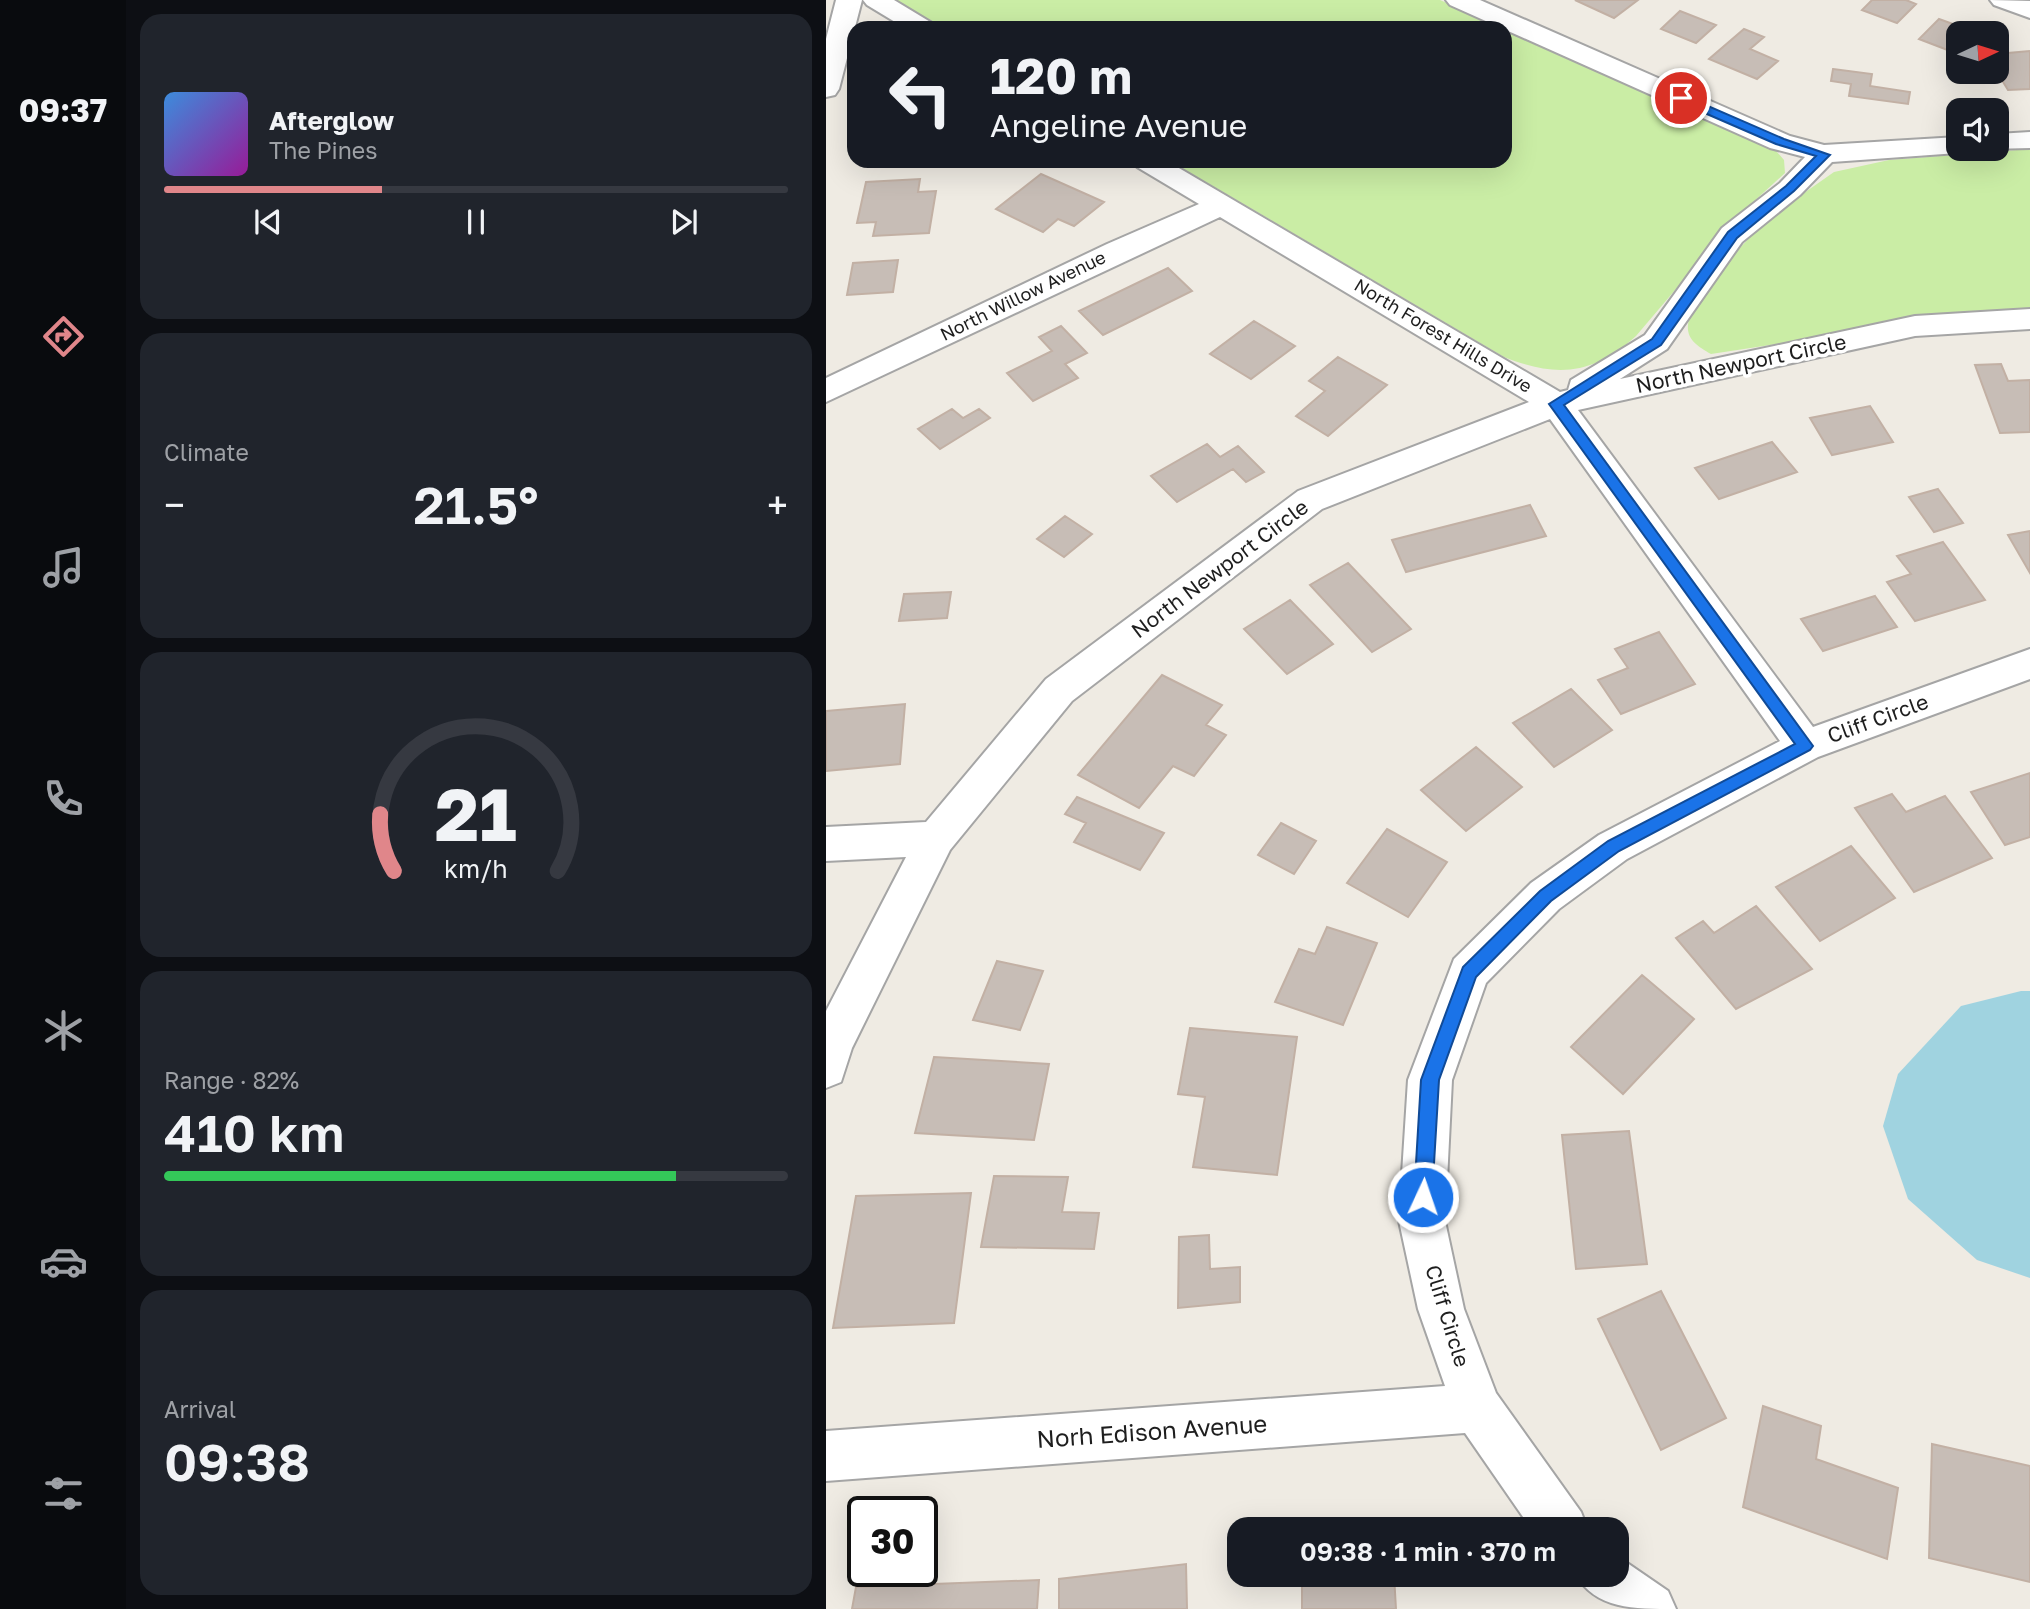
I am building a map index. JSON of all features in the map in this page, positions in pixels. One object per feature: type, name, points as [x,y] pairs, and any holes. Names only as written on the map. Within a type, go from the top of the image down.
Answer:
[{"type":"street","points":[[826,89],[849,0]]},
{"type":"street","points":[[876,0],[911,21]]},
{"type":"street","points":[[1459,0],[1506,21]]},
{"type":"street","points":[[2003,0],[2030,10]]},
{"type":"street","points":[[1512,23],[1780,142],[1824,155],[1946,146]]},
{"type":"street","points":[[2009,141],[2030,140]]},
{"type":"street","name":"North Forest Hills Drive","points":[[1159,168],[1556,404],[1656,342],[1732,235],[1790,189],[1824,155]]},
{"type":"street","name":"North Willow Avenue","points":[[826,391],[1117,251],[1220,205]]},
{"type":"street","name":"North Newport Circle","points":[[826,1068],[831,1045],[936,838],[1059,690],[1310,500],[1556,404],[1915,326],[2030,319]]},
{"type":"street","points":[[1556,404],[1805,746]]},
{"type":"street","name":"Cliff Circle","points":[[1554,1517],[1477,1408],[1441,1309],[1422,1221],[1430,1080],[1469,972],[1545,896],[1614,846],[1805,746],[2030,664]]},
{"type":"street","points":[[826,844],[936,838]]},
{"type":"street","name":"Norh Edison Avenue","points":[[826,1456],[1477,1408]]},
{"type":"street","points":[[1618,1587],[1650,1609]]},
{"type":"green space","points":[[896,0],[1440,0],[1488,21],[931,21]]},
{"type":"green space","points":[[1512,31],[1771,145],[1784,160],[1785,173],[1738,216],[1636,336],[1620,349],[1605,359],[1574,369],[1541,368],[1504,357],[1182,168],[1512,168]]},
{"type":"green space","points":[[2030,149],[2030,308],[1711,354],[1696,344],[1690,336],[1689,319],[1736,252],[1767,219],[1834,172],[1889,160],[1946,156],[1946,161],[2009,161],[2009,151]]},
{"type":"water","points":[[2030,991],[2030,1278],[1977,1260],[1908,1199],[1883,1126],[1898,1074],[1961,1006]]},
{"type":"building","points":[[1575,0],[1638,0],[1614,18]]},
{"type":"building","points":[[1872,0],[1906,0],[1916,4],[1897,23],[1862,10]]},
{"type":"building","points":[[1680,11],[1716,25],[1696,43],[1661,29]]},
{"type":"building","points":[[1939,19],[1946,22],[1946,49],[1919,39]]},
{"type":"building","points":[[1744,29],[1764,37],[1750,49],[1778,61],[1757,79],[1709,59]]},
{"type":"building","points":[[2030,51],[2030,89],[2008,90],[2004,84],[2009,84],[2009,53]]},
{"type":"building","points":[[1833,69],[1872,74],[1870,86],[1910,92],[1908,104],[1849,96],[1851,84],[1831,81]]},
{"type":"building","points":[[1041,174],[1104,202],[1074,226],[1058,219],[1043,232],[996,209]]},
{"type":"building","points":[[920,179],[918,192],[936,191],[929,233],[873,236],[876,222],[857,223],[866,182]]},
{"type":"building","points":[[898,260],[893,292],[847,295],[853,263]]},
{"type":"building","points":[[1168,268],[1192,291],[1103,335],[1079,311]]},
{"type":"building","points":[[1254,321],[1295,346],[1251,379],[1210,354]]},
{"type":"building","points":[[1061,326],[1087,353],[1065,364],[1078,378],[1033,401],[1007,373],[1052,351],[1039,337]]},
{"type":"building","points":[[1338,357],[1387,385],[1328,436],[1296,416],[1325,391],[1309,381]]},
{"type":"building","points":[[2001,364],[2008,381],[2030,380],[2030,432],[2000,433],[1975,365]]},
{"type":"building","points":[[1870,406],[1893,442],[1832,455],[1810,418]]},
{"type":"building","points":[[952,409],[963,418],[979,409],[990,418],[940,449],[918,429]]},
{"type":"building","points":[[1772,442],[1797,472],[1719,499],[1695,468]]},
{"type":"building","points":[[1207,444],[1220,457],[1238,446],[1264,472],[1246,482],[1233,469],[1177,502],[1151,476]]},
{"type":"building","points":[[1938,489],[1963,523],[1934,532],[1909,497]]},
{"type":"building","points":[[1530,505],[1546,536],[1406,572],[1392,540]]},
{"type":"building","points":[[1065,516],[1092,534],[1064,557],[1037,539]]},
{"type":"building","points":[[2030,531],[2030,573],[2008,535]]},
{"type":"building","points":[[1943,542],[1985,600],[1915,621],[1887,582],[1911,574],[1897,556]]},
{"type":"building","points":[[1348,563],[1411,629],[1372,652],[1310,585]]},
{"type":"building","points":[[951,592],[947,618],[899,621],[904,594]]},
{"type":"building","points":[[1875,596],[1897,627],[1823,651],[1801,619]]},
{"type":"building","points":[[1290,600],[1333,644],[1287,674],[1244,629]]},
{"type":"building","points":[[1659,632],[1695,684],[1621,714],[1598,680],[1628,668],[1615,649]]},
{"type":"building","points":[[1162,675],[1222,705],[1206,725],[1226,735],[1194,776],[1173,766],[1139,808],[1078,775]]},
{"type":"building","points":[[1571,689],[1612,730],[1554,767],[1513,723]]},
{"type":"building","points":[[905,704],[900,764],[826,771],[826,711]]},
{"type":"building","points":[[1476,747],[1522,787],[1466,831],[1421,790]]},
{"type":"building","points":[[2030,773],[2030,837],[2005,845],[1971,792]]},
{"type":"building","points":[[1892,794],[1906,812],[1945,796],[1992,858],[1914,892],[1855,808]]},
{"type":"building","points":[[1077,797],[1164,833],[1140,870],[1074,842],[1086,823],[1065,814]]},
{"type":"building","points":[[1281,823],[1316,841],[1294,874],[1258,855]]},
{"type":"building","points":[[1387,829],[1447,862],[1408,917],[1347,883]]},
{"type":"building","points":[[1851,846],[1895,898],[1820,941],[1776,887]]},
{"type":"building","points":[[1756,906],[1812,969],[1736,1009],[1676,938],[1703,921],[1714,933]]},
{"type":"building","points":[[1327,927],[1377,943],[1343,1025],[1275,1002],[1299,949],[1315,954]]},
{"type":"building","points":[[997,961],[1043,971],[1020,1030],[973,1020]]},
{"type":"building","points":[[1642,975],[1694,1019],[1623,1094],[1571,1047]]},
{"type":"building","points":[[1190,1028],[1297,1037],[1277,1175],[1193,1167],[1205,1097],[1178,1094]]},
{"type":"building","points":[[934,1057],[1049,1064],[1034,1140],[915,1133]]},
{"type":"building","points":[[1629,1131],[1647,1264],[1576,1269],[1562,1135]]},
{"type":"building","points":[[994,1176],[1068,1177],[1062,1212],[1099,1213],[1094,1249],[981,1247]]},
{"type":"building","points":[[971,1193],[954,1323],[833,1328],[856,1196]]},
{"type":"building","points":[[1209,1235],[1210,1269],[1240,1267],[1240,1302],[1178,1308],[1179,1237]]},
{"type":"building","points":[[1661,1291],[1726,1418],[1661,1450],[1598,1319]]},
{"type":"building","points":[[1763,1406],[1821,1426],[1816,1459],[1898,1488],[1887,1559],[1743,1507]]},
{"type":"building","points":[[1932,1444],[2030,1466],[2030,1582],[1929,1558]]},
{"type":"building","points":[[1186,1564],[1187,1609],[1059,1609],[1059,1579]]},
{"type":"building","points":[[1039,1580],[1037,1609],[852,1609],[856,1587],[938,1587],[938,1584]]},
{"type":"building","points":[[1302,1587],[1395,1587],[1396,1609],[1302,1609]]},
{"type":"route","points":[[1423,1197],[1430,1080],[1469,972],[1545,896],[1614,846],[1805,746],[1556,404],[1656,342],[1732,235],[1790,189],[1824,155],[1780,142],[1681,98]]}]
